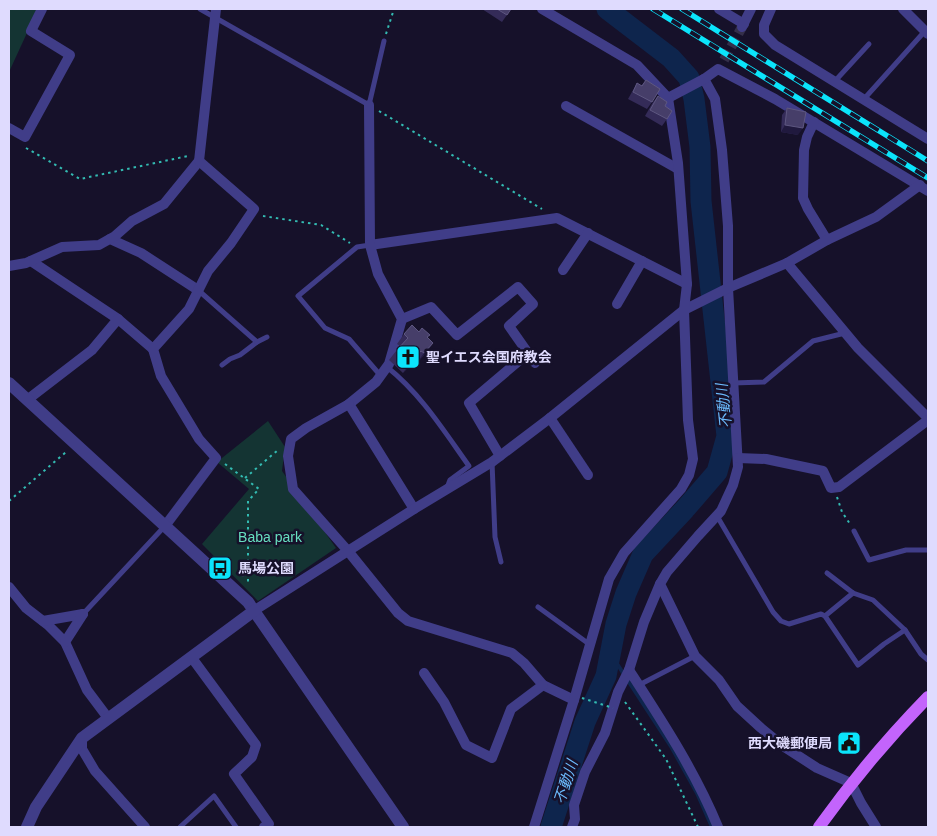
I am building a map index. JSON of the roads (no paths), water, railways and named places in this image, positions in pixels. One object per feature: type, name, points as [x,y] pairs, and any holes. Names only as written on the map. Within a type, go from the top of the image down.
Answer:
[{"type":"main road","points":[[819,827],[851,783],[880,748],[928,697]]},
{"type":"street","points":[[9,128],[25,137],[70,55],[31,31],[42,9]]},
{"type":"street","points":[[534,827],[578,699],[589,644],[609,579],[624,553],[681,488],[689,475],[693,459],[688,420],[684,310],[687,284],[678,169],[668,98],[638,65],[542,9]]},
{"type":"street","points":[[719,9],[743,26],[751,9]]},
{"type":"street","points":[[771,9],[764,25],[764,34],[775,46],[928,139]]},
{"type":"street","points":[[903,9],[926,33]]},
{"type":"street","points":[[9,266],[32,261],[62,248],[99,245],[110,239],[132,221],[164,204],[199,157],[216,13]]},
{"type":"street","points":[[28,827],[36,807],[82,738],[192,658],[251,606],[348,551],[496,459],[684,310],[787,262],[827,240],[876,217],[924,188],[747,83],[721,64],[704,79],[668,98]]},
{"type":"street","points":[[572,827],[575,819],[574,805],[585,772],[605,733],[618,692],[629,670],[644,622],[660,584],[667,572],[721,511],[733,485],[738,467],[728,288],[728,226],[719,119],[714,99],[704,79]]},
{"type":"street","points":[[369,105],[370,245],[378,274],[402,319],[389,364],[376,382],[349,404],[306,428],[291,439],[288,456],[293,489],[348,551],[398,613],[408,621],[512,654],[524,663],[543,685],[578,699]]},
{"type":"street","points":[[566,106],[678,169]]},
{"type":"street","points":[[814,122],[807,137],[804,150],[803,198],[827,240]]},
{"type":"street","points":[[152,349],[189,308],[208,271],[254,209],[199,157]]},
{"type":"street","points":[[370,245],[558,218],[687,284]]},
{"type":"street","points":[[563,270],[588,234]]},
{"type":"street","points":[[110,239],[141,253],[198,290]]},
{"type":"street","points":[[32,261],[118,319],[152,349],[162,376],[199,439],[216,458],[165,526]]},
{"type":"street","points":[[617,304],[642,261]]},
{"type":"street","points":[[738,458],[766,459],[823,471],[831,488],[837,490],[928,419],[864,355],[787,262]]},
{"type":"street","points":[[402,319],[431,307],[457,335],[518,287],[533,304],[509,326],[535,363]]},
{"type":"street","points":[[27,400],[92,350],[118,319]]},
{"type":"street","points":[[496,459],[470,402],[527,354]]},
{"type":"street","points":[[9,384],[251,606],[403,827]]},
{"type":"street","points":[[349,404],[414,509]]},
{"type":"street","points":[[550,418],[588,475]]},
{"type":"street","points":[[660,584],[694,656],[714,674],[737,706],[783,746],[818,768],[851,783],[876,827]]},
{"type":"street","points":[[9,587],[26,608],[65,642],[87,690],[108,718]]},
{"type":"street","points":[[43,621],[83,614]]},
{"type":"street","points":[[65,642],[83,614]]},
{"type":"street","points":[[192,658],[256,745],[252,757],[234,774],[269,824],[264,827]]},
{"type":"street","points":[[629,670],[687,761],[718,827]]},
{"type":"street","points":[[424,673],[444,702],[466,745],[492,758],[511,709],[543,685]]},
{"type":"street","points":[[82,738],[82,749],[95,771],[145,827]]},
{"type":"lane","points":[[200,9],[216,13],[369,105],[384,41]]},
{"type":"lane","points":[[864,100],[926,33]]},
{"type":"lane","points":[[834,82],[869,44]]},
{"type":"lane","points":[[370,245],[357,247],[298,296],[325,328],[349,339],[384,372],[405,382],[420,399],[469,466],[450,480],[447,489]]},
{"type":"lane","points":[[198,290],[257,342]]},
{"type":"lane","points":[[733,383],[764,382],[813,341],[845,333]]},
{"type":"lane","points":[[222,365],[267,337]]},
{"type":"lane","points":[[496,459],[495,537],[501,562]]},
{"type":"lane","points":[[717,515],[773,612],[781,621],[789,624],[821,614],[825,616],[858,666],[884,644],[906,630]]},
{"type":"lane","points":[[83,614],[165,526]]},
{"type":"lane","points":[[854,531],[870,560],[906,550],[928,550]]},
{"type":"lane","points":[[827,572],[853,593],[873,600],[906,630],[921,654],[928,660]]},
{"type":"lane","points":[[825,616],[853,593]]},
{"type":"lane","points":[[538,607],[589,644]]},
{"type":"lane","points":[[639,685],[694,656]]},
{"type":"lane","points":[[180,827],[214,796],[236,827]]},
{"type":"waterway","name":"不動川","points":[[551,827],[585,722],[606,676],[616,624],[626,593],[643,554],[717,472],[727,436],[701,201],[700,147],[694,99],[689,78],[671,58],[607,9]]},
{"type":"waterway","points":[[610,653],[672,748],[697,793],[712,827]]},
{"type":"tunnel","points":[[724,60],[742,27]]},
{"type":"railway","points":[[653,9],[928,178]]},
{"type":"railway","points":[[682,9],[928,161]]},
{"type":"place","name":"聖イエス会国府教会","points":[[408,357]]},
{"type":"place","name":"馬場公園","points":[[220,568]]},
{"type":"place","name":"西大磯郵便局","points":[[849,743]]},
{"type":"park label","name":"Baba park","points":[[270,537]]}]
